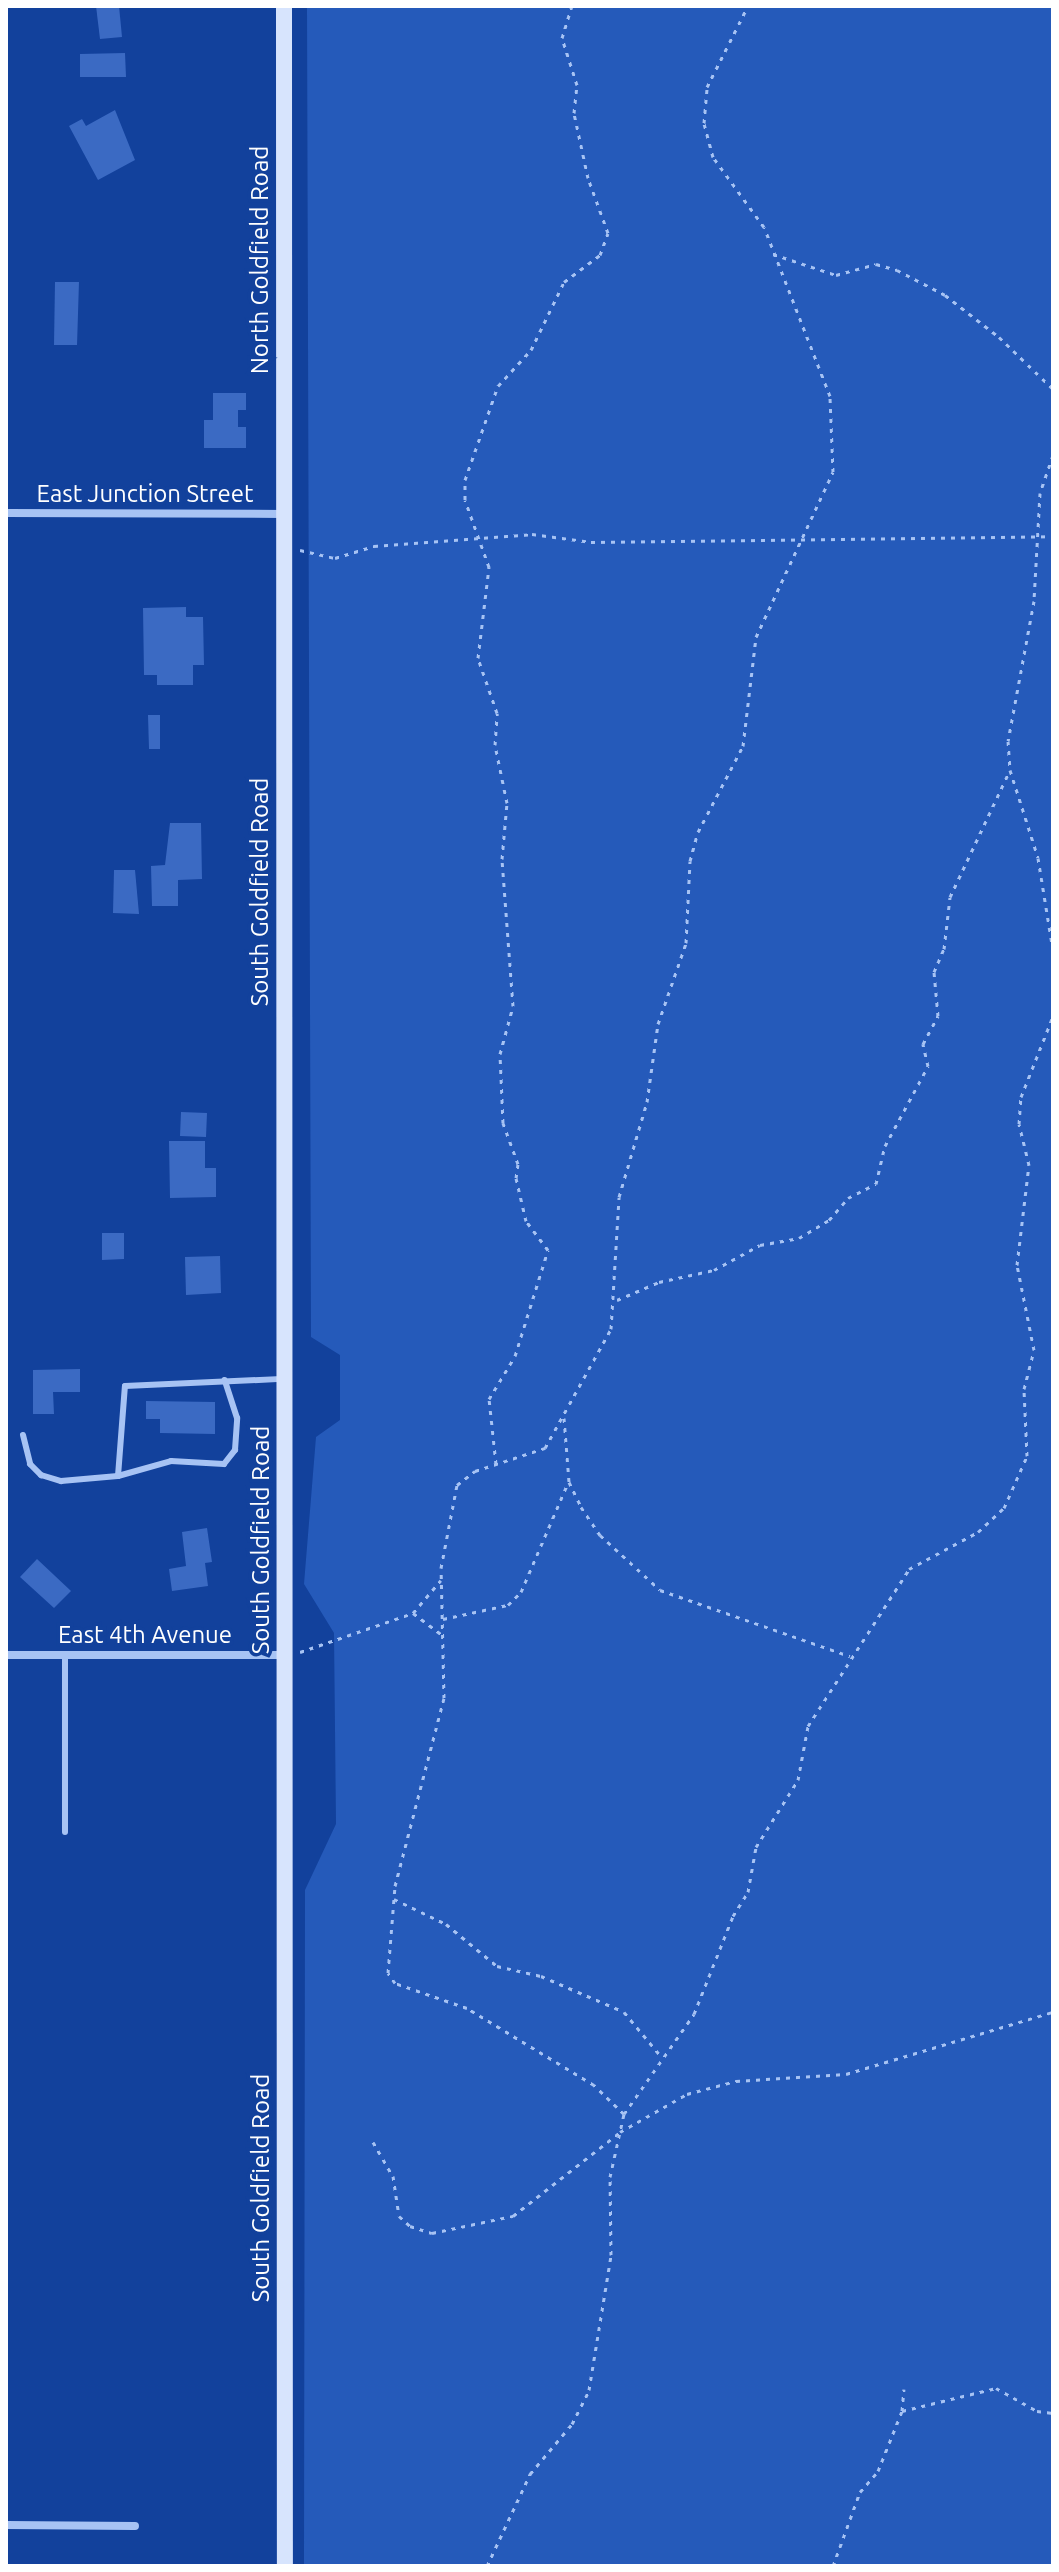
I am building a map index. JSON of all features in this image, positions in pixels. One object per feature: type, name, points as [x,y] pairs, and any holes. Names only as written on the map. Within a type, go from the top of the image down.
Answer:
[{"type":"main road","name":"North Goldfield Road","points":[[284,6],[284,514]]},
{"type":"main road","name":"South Goldfield Road","points":[[284,514],[285,2566]]},
{"type":"street","name":"East Junction Street","points":[[6,513],[284,514]]},
{"type":"street","name":"East 4th Avenue","points":[[6,1655],[285,1655]]},
{"type":"street","points":[[6,2525],[135,2526]]},
{"type":"lane","points":[[118,1476],[120,1397],[130,1383],[285,1379]]},
{"type":"lane","points":[[23,1435],[30,1464],[41,1475],[61,1481],[118,1476],[161,1462],[210,1465],[231,1460],[237,1418],[225,1380]]},
{"type":"lane","points":[[65,1655],[65,1832]]},
{"type":"path","points":[[496,1464],[489,1399],[515,1356],[548,1250],[526,1221],[516,1178],[518,1164],[503,1123],[500,1054],[513,1006],[502,859],[507,803],[495,745],[497,713],[478,658],[489,567],[478,537],[465,480],[498,386],[531,350],[564,282],[600,255],[608,233],[588,178],[574,113],[577,85],[562,38],[572,6]]},
{"type":"path","points":[[624,2114],[594,2085],[467,2008],[395,1983],[388,1973],[394,1899],[444,1698],[441,1579],[457,1485],[496,1464],[545,1448],[611,1329],[617,1300],[614,1247],[619,1197],[647,1102],[658,1024],[686,943],[690,861],[698,832],[743,746],[749,718],[749,661],[756,637],[833,472],[834,430],[830,396],[764,227],[713,157],[704,123],[707,87],[748,6]]},
{"type":"path","points":[[773,254],[836,275],[876,264],[897,270],[945,295],[999,337],[1053,389]]},
{"type":"path","points":[[617,1300],[659,1282],[714,1270],[760,1245],[799,1238],[829,1220],[848,1198],[876,1184],[885,1146],[928,1066],[923,1044],[938,1016],[934,972],[944,949],[950,897],[1010,770],[1016,682],[1034,601],[1034,536],[1040,493],[1053,455]]},
{"type":"path","points":[[284,549],[335,558],[374,546],[532,534],[591,542],[1053,536]]},
{"type":"path","points":[[1010,770],[1038,858],[1053,951]]},
{"type":"path","points":[[487,2566],[530,2474],[572,2424],[589,2390],[611,2255],[610,2177],[624,2114],[694,2014],[733,1916],[748,1892],[756,1847],[798,1780],[808,1726],[850,1656],[909,1569],[978,1532],[1004,1508],[1027,1456],[1024,1389],[1034,1350],[1017,1265],[1029,1165],[1019,1124],[1021,1097],[1053,1016]]},
{"type":"path","points":[[564,1418],[569,1482],[600,1535],[660,1590],[850,1656]]},
{"type":"path","points":[[443,1619],[508,1605],[521,1592],[569,1482]]},
{"type":"path","points":[[285,1655],[358,1636],[385,1619],[413,1613],[441,1579]]},
{"type":"path","points":[[413,1613],[444,1636]]},
{"type":"path","points":[[394,1899],[446,1924],[497,1966],[541,1976],[624,2012],[662,2057]]},
{"type":"path","points":[[373,2142],[393,2176],[399,2216],[410,2226],[432,2233],[513,2216],[620,2132],[687,2094],[736,2081],[846,2074],[1053,2012]]},
{"type":"path","points":[[902,2411],[978,2388],[996,2388],[1037,2411],[1053,2413]]},
{"type":"path","points":[[833,2566],[860,2492],[878,2471],[902,2411],[904,2389]]},
{"type":"shaded area","points":[[307,6],[1053,6],[1053,2566],[304,2566],[305,1890],[336,1824],[334,1633],[304,1584],[316,1437],[340,1420],[340,1355],[311,1337]]},
{"type":"building","points":[[96,6],[119,6],[122,37],[100,39]]},
{"type":"building","points":[[125,53],[126,77],[80,77],[80,54]]},
{"type":"building","points":[[115,110],[135,160],[98,180],[69,126],[82,119],[86,126]]},
{"type":"building","points":[[55,282],[79,282],[77,345],[54,345]]},
{"type":"building","points":[[213,393],[246,393],[246,410],[238,410],[238,427],[246,427],[246,448],[204,448],[204,420],[213,420]]},
{"type":"building","points":[[186,607],[186,617],[203,617],[204,665],[193,665],[193,685],[157,685],[157,675],[144,675],[143,608]]},
{"type":"building","points":[[148,715],[160,715],[160,749],[149,749]]},
{"type":"building","points":[[170,823],[201,823],[202,879],[178,880],[178,906],[152,906],[151,866],[165,865]]},
{"type":"building","points":[[114,870],[135,870],[139,914],[113,913]]},
{"type":"building","points":[[181,1112],[207,1113],[206,1137],[180,1136]]},
{"type":"building","points":[[169,1141],[205,1141],[205,1168],[216,1168],[216,1197],[170,1198]]},
{"type":"building","points":[[102,1233],[124,1233],[124,1259],[102,1260]]},
{"type":"building","points":[[220,1256],[221,1293],[186,1295],[185,1257]]},
{"type":"building","points":[[80,1369],[80,1392],[53,1392],[54,1414],[33,1414],[33,1370]]},
{"type":"building","points":[[146,1401],[215,1402],[215,1434],[160,1433],[160,1419],[146,1419]]},
{"type":"building","points":[[207,1528],[212,1562],[205,1563],[208,1586],[172,1591],[169,1569],[186,1566],[182,1532]]},
{"type":"building","points":[[37,1559],[71,1591],[54,1608],[20,1577]]}]
